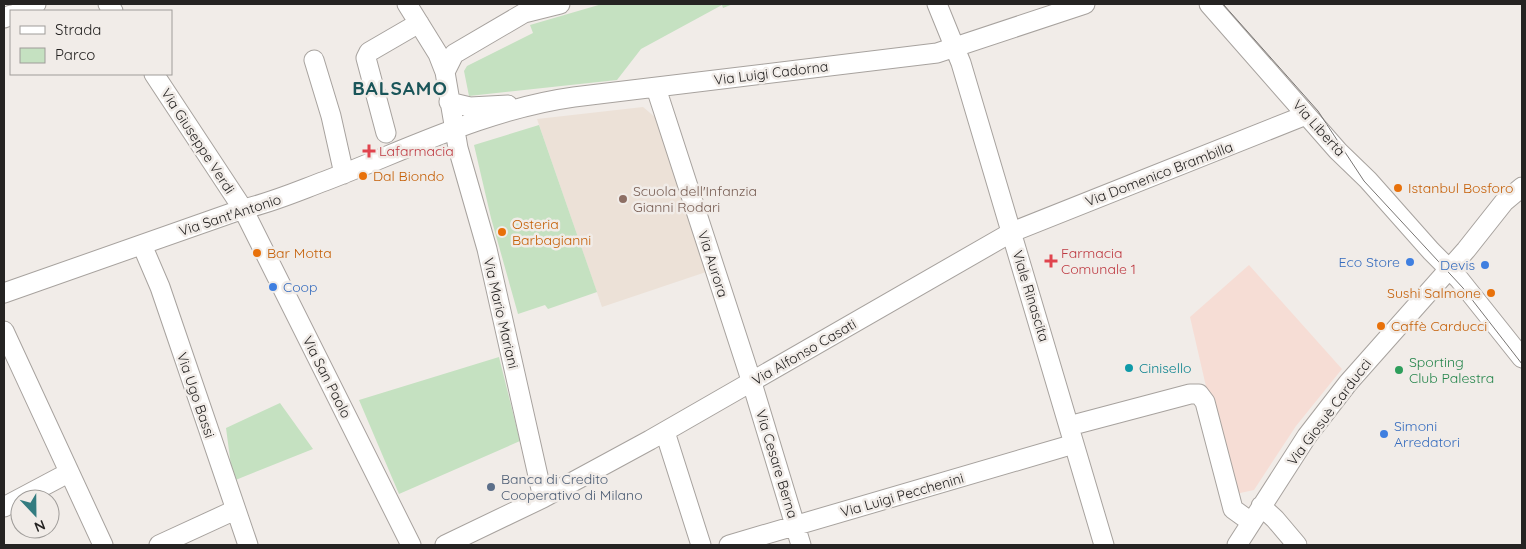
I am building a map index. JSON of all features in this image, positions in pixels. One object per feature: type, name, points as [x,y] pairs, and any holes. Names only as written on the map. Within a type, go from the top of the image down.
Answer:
[{"type":"street","points":[[22,10],[36,4]]},
{"type":"street","points":[[407,4],[419,23],[446,54],[524,13],[560,4]]},
{"type":"street","name":"Viale Rinascita","points":[[937,4],[956,48],[1104,545]]},
{"type":"street","name":"Via Luigi Cadorna","points":[[454,130],[530,104],[574,96],[656,88],[938,53],[1085,4]]},
{"type":"street","name":"Via Libertà","points":[[1209,4],[1306,115],[1468,289],[1522,358]]},
{"type":"street","points":[[386,133],[366,58],[369,52],[419,23]]},
{"type":"street","name":"Via Mario Mariani","points":[[446,54],[445,72],[454,130],[487,249],[543,498]]},
{"type":"street","points":[[314,60],[331,116],[344,174]]},
{"type":"street","name":"Via Giuseppe Verdi","points":[[155,75],[243,209]]},
{"type":"street","name":"Via Aurora","points":[[656,88],[752,383]]},
{"type":"street","points":[[449,102],[470,107],[530,104]]},
{"type":"street","name":"Via Domenico Brambilla","points":[[1012,232],[1306,115]]},
{"type":"street","name":"Via Sant'Antonio","points":[[4,293],[243,209],[280,199],[454,130]]},
{"type":"street","name":"Via Giosuè Carducci","points":[[1237,545],[1307,436],[1348,382],[1466,250],[1504,202],[1522,187]]},
{"type":"street","name":"Via San Paolo","points":[[243,209],[411,545]]},
{"type":"street","name":"Via Alfonso Casati","points":[[446,545],[543,498],[665,432],[1012,232]]},
{"type":"street","name":"Via Ugo Bassi","points":[[142,245],[207,404],[235,510],[248,545]]},
{"type":"street","points":[[4,331],[68,473],[103,545]]},
{"type":"street","name":"Via Cesare Berna","points":[[752,383],[801,545]]},
{"type":"street","points":[[1069,426],[1190,394],[1199,394],[1205,402],[1233,509],[1251,522]]},
{"type":"street","points":[[665,432],[701,545]]},
{"type":"street","name":"Via Luigi Pecchenini","points":[[729,545],[1074,444]]},
{"type":"street","points":[[4,507],[68,473]]},
{"type":"street","points":[[1261,506],[1276,519],[1297,545]]},
{"type":"street","points":[[159,545],[235,510]]},
{"type":"shaded area","name":"Scuola dell'Infanzia Gianni Rodari","points":[[643,107],[656,118],[706,272],[602,307],[537,119]]},
{"type":"shaded area","points":[[1249,265],[1342,369],[1296,426],[1254,490],[1231,495],[1190,317]]},
{"type":"green space","points":[[602,4],[733,4],[723,8],[722,5],[641,49],[617,80],[469,96],[464,71],[467,66],[533,33],[530,25]]},
{"type":"green space","points":[[539,125],[597,292],[548,309],[545,305],[518,314],[491,218],[474,145]]},
{"type":"green space","points":[[499,357],[520,441],[399,494],[359,400]]},
{"type":"green space","points":[[280,403],[313,449],[233,481],[226,428]]},
{"type":"tram line","points":[[1223,4],[1318,111],[1364,181],[1463,288],[1522,364]]},
{"type":"place","name":"Lafarmacia","points":[[369,151]]},
{"type":"place","name":"Dal Biondo","points":[[363,176]]},
{"type":"place","name":"Istanbul Bosforo","points":[[1398,188]]},
{"type":"place","name":"Scuola dell'Infanzia Gianni Rodari","points":[[623,199]]},
{"type":"place","name":"Osteria Barbagianni","points":[[502,232]]},
{"type":"place","name":"Bar Motta","points":[[257,253]]},
{"type":"place","name":"Farmacia Comunale 1","points":[[1051,261]]},
{"type":"place","name":"Eco Store","points":[[1410,262]]},
{"type":"place","name":"Devis","points":[[1485,265]]},
{"type":"place","name":"Coop","points":[[273,287]]},
{"type":"place","name":"Sushi Salmone","points":[[1491,293]]},
{"type":"place","name":"Caffè Carducci","points":[[1381,326]]},
{"type":"place","name":"Cinisello","points":[[1129,368]]},
{"type":"place","name":"Sporting Club Palestra","points":[[1399,370]]},
{"type":"place","name":"Simoni Arredatori","points":[[1384,434]]},
{"type":"place","name":"Banca di Credito Cooperativo di Milano","points":[[491,487]]},
{"type":"district","name":"BALSAMO","points":[[400,88]]}]
